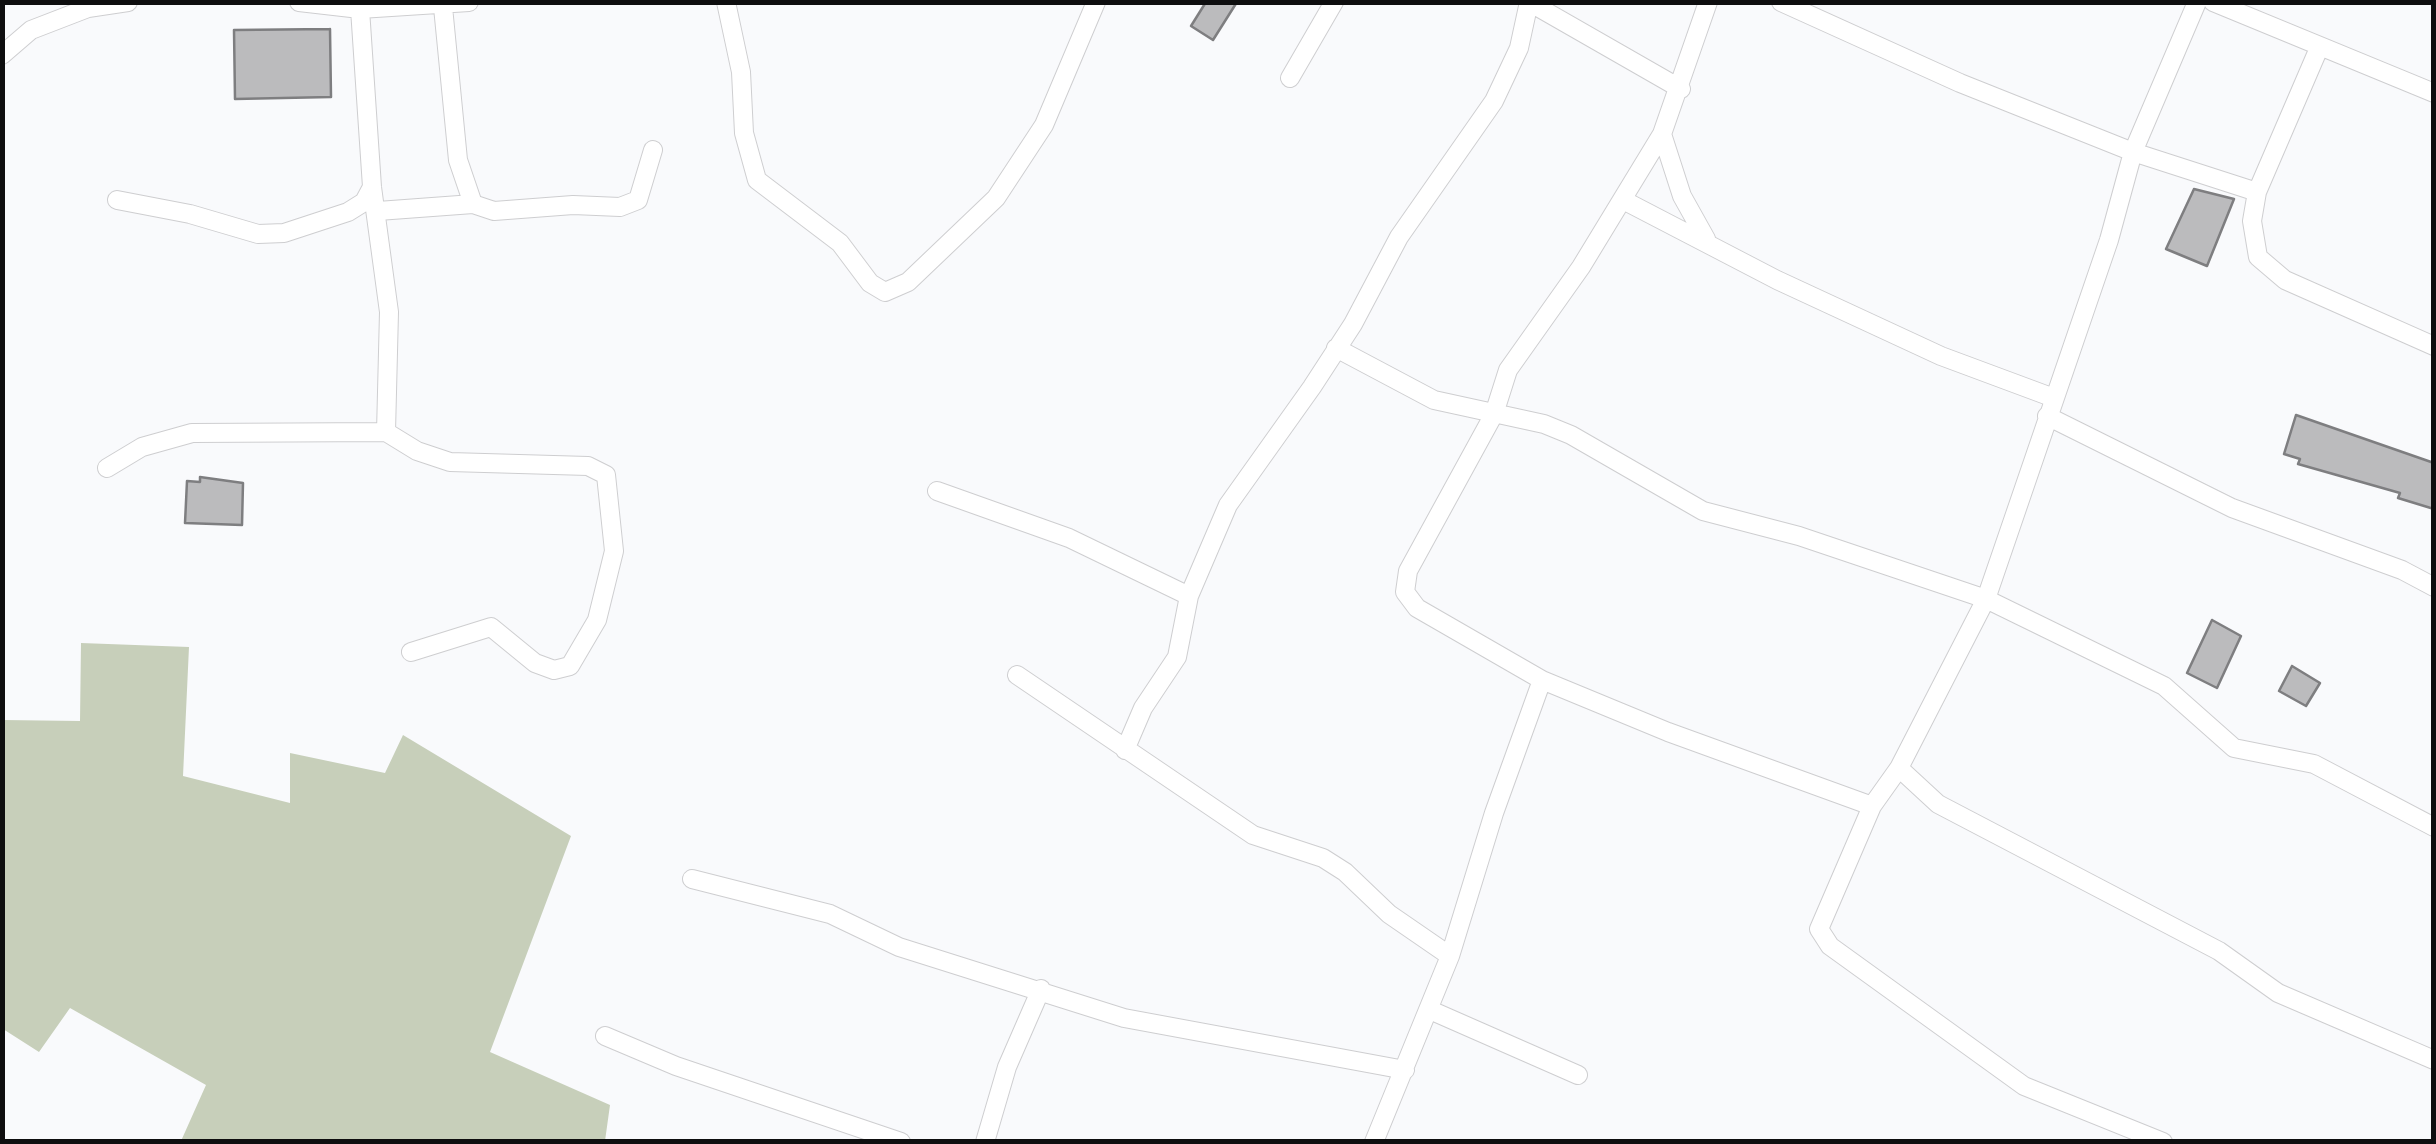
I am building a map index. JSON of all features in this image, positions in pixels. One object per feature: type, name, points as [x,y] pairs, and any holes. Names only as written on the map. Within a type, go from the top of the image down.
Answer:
[{"type":"street","points":[[2,55],[31,30],[88,8],[128,2]]},
{"type":"street","points":[[299,2],[360,10],[443,7],[469,2]]},
{"type":"street","points":[[726,2],[740,72],[744,133],[757,180],[840,243],[870,283],[885,292],[908,282],[996,198],[1044,124],[1096,2]]},
{"type":"street","points":[[1290,78],[1334,2]]},
{"type":"street","points":[[1125,750],[1143,708],[1177,657],[1189,596],[1228,505],[1336,348],[1399,236],[1494,101],[1518,48],[1529,2],[1681,89]]},
{"type":"street","points":[[1708,2],[1681,89],[1662,134],[1623,200],[1508,370],[1494,414],[1408,571],[1404,592],[1417,608],[1542,680],[1668,732],[1872,806]]},
{"type":"street","points":[[1781,2],[1892,54],[2133,152],[2257,192]]},
{"type":"street","points":[[2163,1142],[2024,1086],[1820,937],[1822,918],[1872,806],[1898,768],[1986,600],[2109,240],[2133,152],[2197,2]]},
{"type":"street","points":[[2213,2],[2434,93]]},
{"type":"street","points":[[443,7],[458,160],[473,204]]},
{"type":"street","points":[[360,10],[372,187],[389,312],[386,432]]},
{"type":"street","points":[[2320,48],[2257,192],[2252,242],[2258,258],[2366,319],[2434,346]]},
{"type":"street","points":[[1662,134],[1682,196],[1710,245]]},
{"type":"street","points":[[378,211],[473,204],[494,211],[630,205],[643,189],[653,150]]},
{"type":"street","points":[[117,200],[190,214],[258,234],[284,233],[348,212],[364,202],[372,187]]},
{"type":"street","points":[[1623,200],[2050,407],[2232,508],[2402,570],[2434,586]]},
{"type":"street","points":[[1336,348],[1434,400],[1544,424],[1571,435],[1703,511],[1799,536],[1986,600],[2164,686],[2234,748],[2314,764],[2434,828]]},
{"type":"street","points":[[107,468],[142,446],[192,434],[386,432],[417,451],[450,462],[588,466],[606,475],[611,492],[614,550],[608,582],[597,620],[570,666],[554,670],[536,663],[490,627],[410,652]]},
{"type":"street","points":[[937,491],[1069,538],[1189,596]]},
{"type":"street","points":[[1017,675],[1253,835],[1324,858],[1407,928],[1450,956]]},
{"type":"street","points":[[1374,1142],[1450,956],[1494,813],[1542,680]]},
{"type":"street","points":[[1898,768],[1938,804],[2218,950],[2278,993],[2432,1056]]},
{"type":"street","points":[[692,879],[830,914],[899,948],[1042,989],[1124,1018],[1405,1070]]},
{"type":"street","points":[[985,1142],[1006,1067],[1042,989]]},
{"type":"street","points":[[1430,1010],[1578,1075]]},
{"type":"street","points":[[605,1036],[676,1066],[901,1142]]},
{"type":"green space","points":[[81,643],[189,647],[183,776],[290,803],[290,753],[385,773],[403,735],[571,836],[490,1052],[610,1105],[605,1141],[181,1141],[206,1085],[70,1008],[39,1052],[3,1029],[3,720],[80,721]]},
{"type":"building","points":[[1206,2],[1237,2],[1213,40],[1191,26]]},
{"type":"building","points":[[330,29],[331,97],[235,99],[234,30]]},
{"type":"building","points":[[2194,189],[2234,199],[2207,266],[2166,249]]},
{"type":"building","points":[[2296,415],[2434,463],[2434,509],[2398,498],[2400,493],[2298,464],[2300,459],[2284,454]]},
{"type":"building","points":[[200,477],[243,483],[242,525],[185,523],[187,481],[200,482]]},
{"type":"building","points":[[2212,620],[2241,636],[2217,688],[2187,673]]},
{"type":"building","points":[[2292,666],[2320,683],[2306,706],[2279,691]]}]
